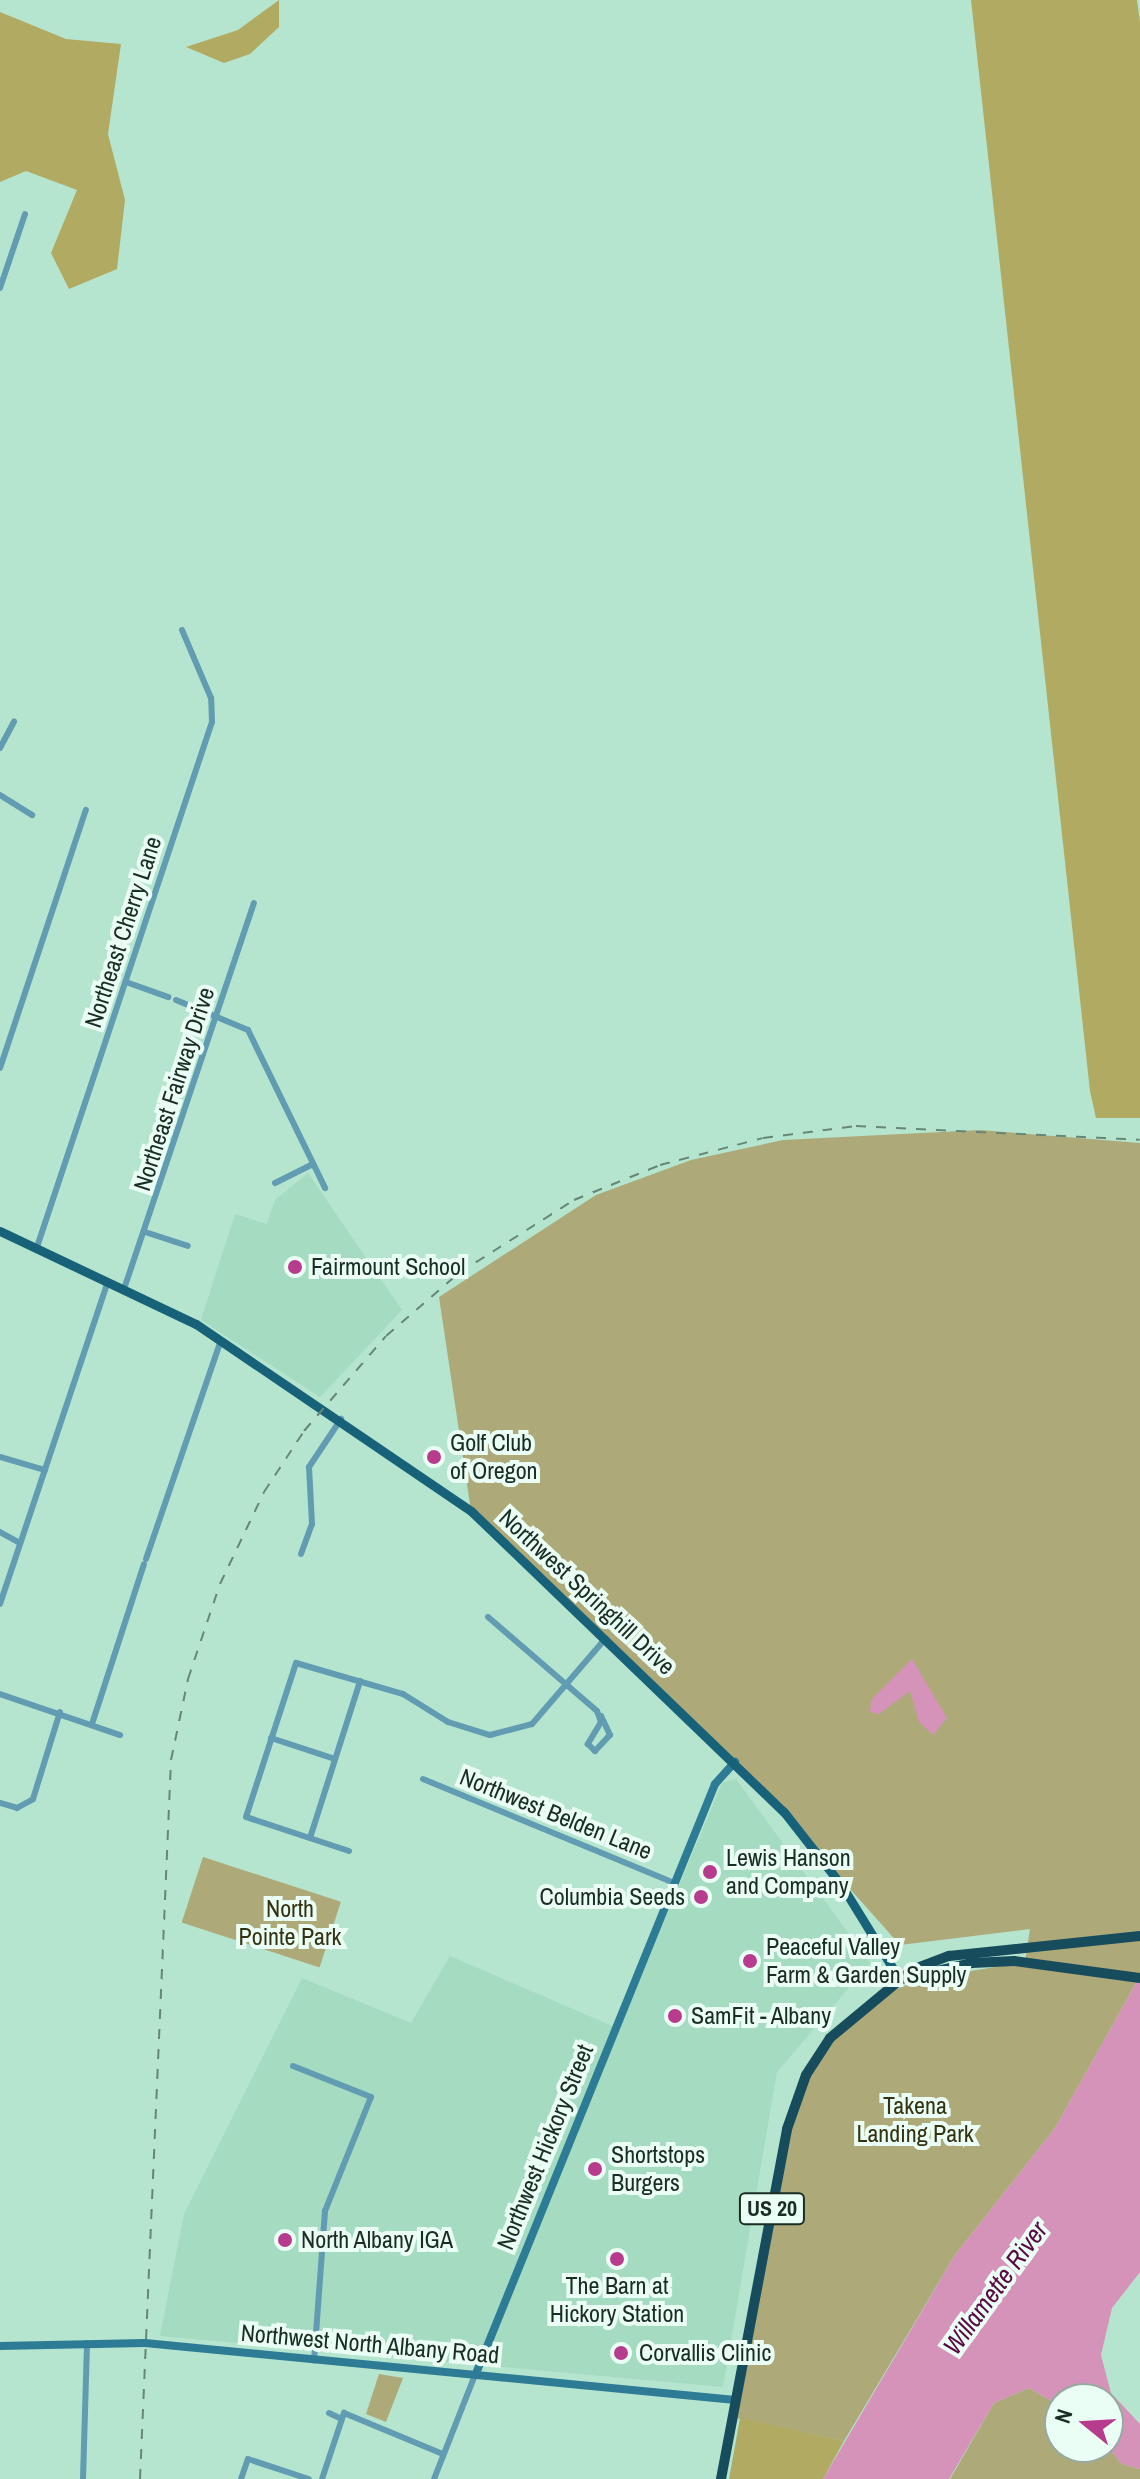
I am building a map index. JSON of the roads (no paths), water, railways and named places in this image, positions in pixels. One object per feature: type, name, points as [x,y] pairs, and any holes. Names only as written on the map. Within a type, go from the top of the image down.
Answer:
[{"type":"highway","name":"US 20","points":[[721,2479],[787,2129],[800,2087],[839,2027],[900,1980],[964,1952],[1140,1936]]},
{"type":"highway","name":"US 20","points":[[900,1980],[972,1963],[1043,1963],[1140,1978]]},
{"type":"main road","name":"Northwest Springhill Drive","points":[[0,1231],[125,1286],[221,1340],[465,1506],[735,1762],[818,1853],[900,1980]]},
{"type":"main road","name":"Northwest Hickory Street","points":[[477,2371],[719,1776],[735,1762]]},
{"type":"main road","name":"Northwest North Albany Road","points":[[0,2346],[87,2343],[477,2371],[735,2400]]},
{"type":"street","points":[[0,288],[25,214]]},
{"type":"street","points":[[0,258],[9,261]]},
{"type":"street","name":"Northeast Cherry Lane","points":[[37,1247],[212,722],[211,698],[182,630]]},
{"type":"street","points":[[0,748],[14,722]]},
{"type":"street","points":[[0,795],[32,815]]},
{"type":"street","points":[[0,1068],[86,810]]},
{"type":"street","name":"Northeast Fairway Drive","points":[[125,1286],[254,903]]},
{"type":"street","points":[[126,982],[218,1014],[252,1035],[325,1188]]},
{"type":"street","points":[[275,1183],[313,1164]]},
{"type":"street","points":[[145,1232],[188,1246]]},
{"type":"street","points":[[0,1604],[109,1279]]},
{"type":"street","points":[[92,1724],[221,1340]]},
{"type":"street","points":[[301,1554],[312,1524],[309,1467],[341,1419]]},
{"type":"street","points":[[0,1457],[45,1470]]},
{"type":"street","points":[[0,1532],[20,1543]]},
{"type":"street","points":[[488,1617],[601,1716],[610,1735],[595,1751],[588,1739],[601,1716]]},
{"type":"street","points":[[349,1851],[246,1817],[296,1663],[360,1681],[490,1735],[532,1724],[606,1638]]},
{"type":"street","points":[[310,1838],[360,1681]]},
{"type":"street","points":[[0,1694],[120,1735]]},
{"type":"street","points":[[0,1803],[17,1808],[33,1799],[60,1712]]},
{"type":"street","points":[[271,1738],[335,1759]]},
{"type":"street","name":"Northwest Belden Lane","points":[[423,1779],[674,1883]]},
{"type":"street","points":[[293,2066],[371,2097],[325,2211],[314,2361]]},
{"type":"street","points":[[83,2479],[87,2343]]},
{"type":"street","name":"Northwest Hickory Street","points":[[434,2479],[477,2371]]},
{"type":"street","points":[[329,2413],[443,2454]]},
{"type":"street","points":[[322,2479],[343,2416]]},
{"type":"street","points":[[241,2479],[248,2459],[309,2479]]},
{"type":"water","points":[[912,1659],[947,1718],[933,1735],[919,1722],[910,1691],[879,1714],[870,1712],[871,1700]]},
{"type":"water","name":"Willamette River","points":[[1140,1976],[1140,2272],[1112,2308],[1101,2355],[1108,2383],[1044,2383],[1044,2397],[1029,2388],[994,2403],[949,2479],[823,2479],[955,2255],[1055,2128]]},
{"type":"water","points":[[1124,2407],[1140,2424],[1140,2469],[1122,2464]]},
{"type":"railway","points":[[140,2479],[171,1760],[188,1679],[220,1584],[264,1492],[304,1431],[386,1336],[459,1273],[574,1200],[660,1165],[763,1138],[856,1126],[1140,1140]]},
{"type":"place","name":"Fairmount School","points":[[295,1267]]},
{"type":"place","name":"Golf Club of Oregon","points":[[434,1457]]},
{"type":"place","name":"Lewis Hanson and Company","points":[[710,1872]]},
{"type":"place","name":"Columbia Seeds","points":[[701,1897]]},
{"type":"place","name":"Peaceful Valley Farm & Garden Supply","points":[[750,1961]]},
{"type":"place","name":"SamFit - Albany","points":[[675,2016]]},
{"type":"place","name":"Shortstops Burgers","points":[[595,2169]]},
{"type":"place","name":"North Albany IGA","points":[[285,2240]]},
{"type":"place","name":"The Barn at Hickory Station","points":[[617,2259]]},
{"type":"place","name":"Corvallis Clinic","points":[[621,2353]]},
{"type":"park label","name":"North Pointe Park","points":[[290,1923]]},
{"type":"park label","name":"Takena Landing Park","points":[[915,2120]]}]
